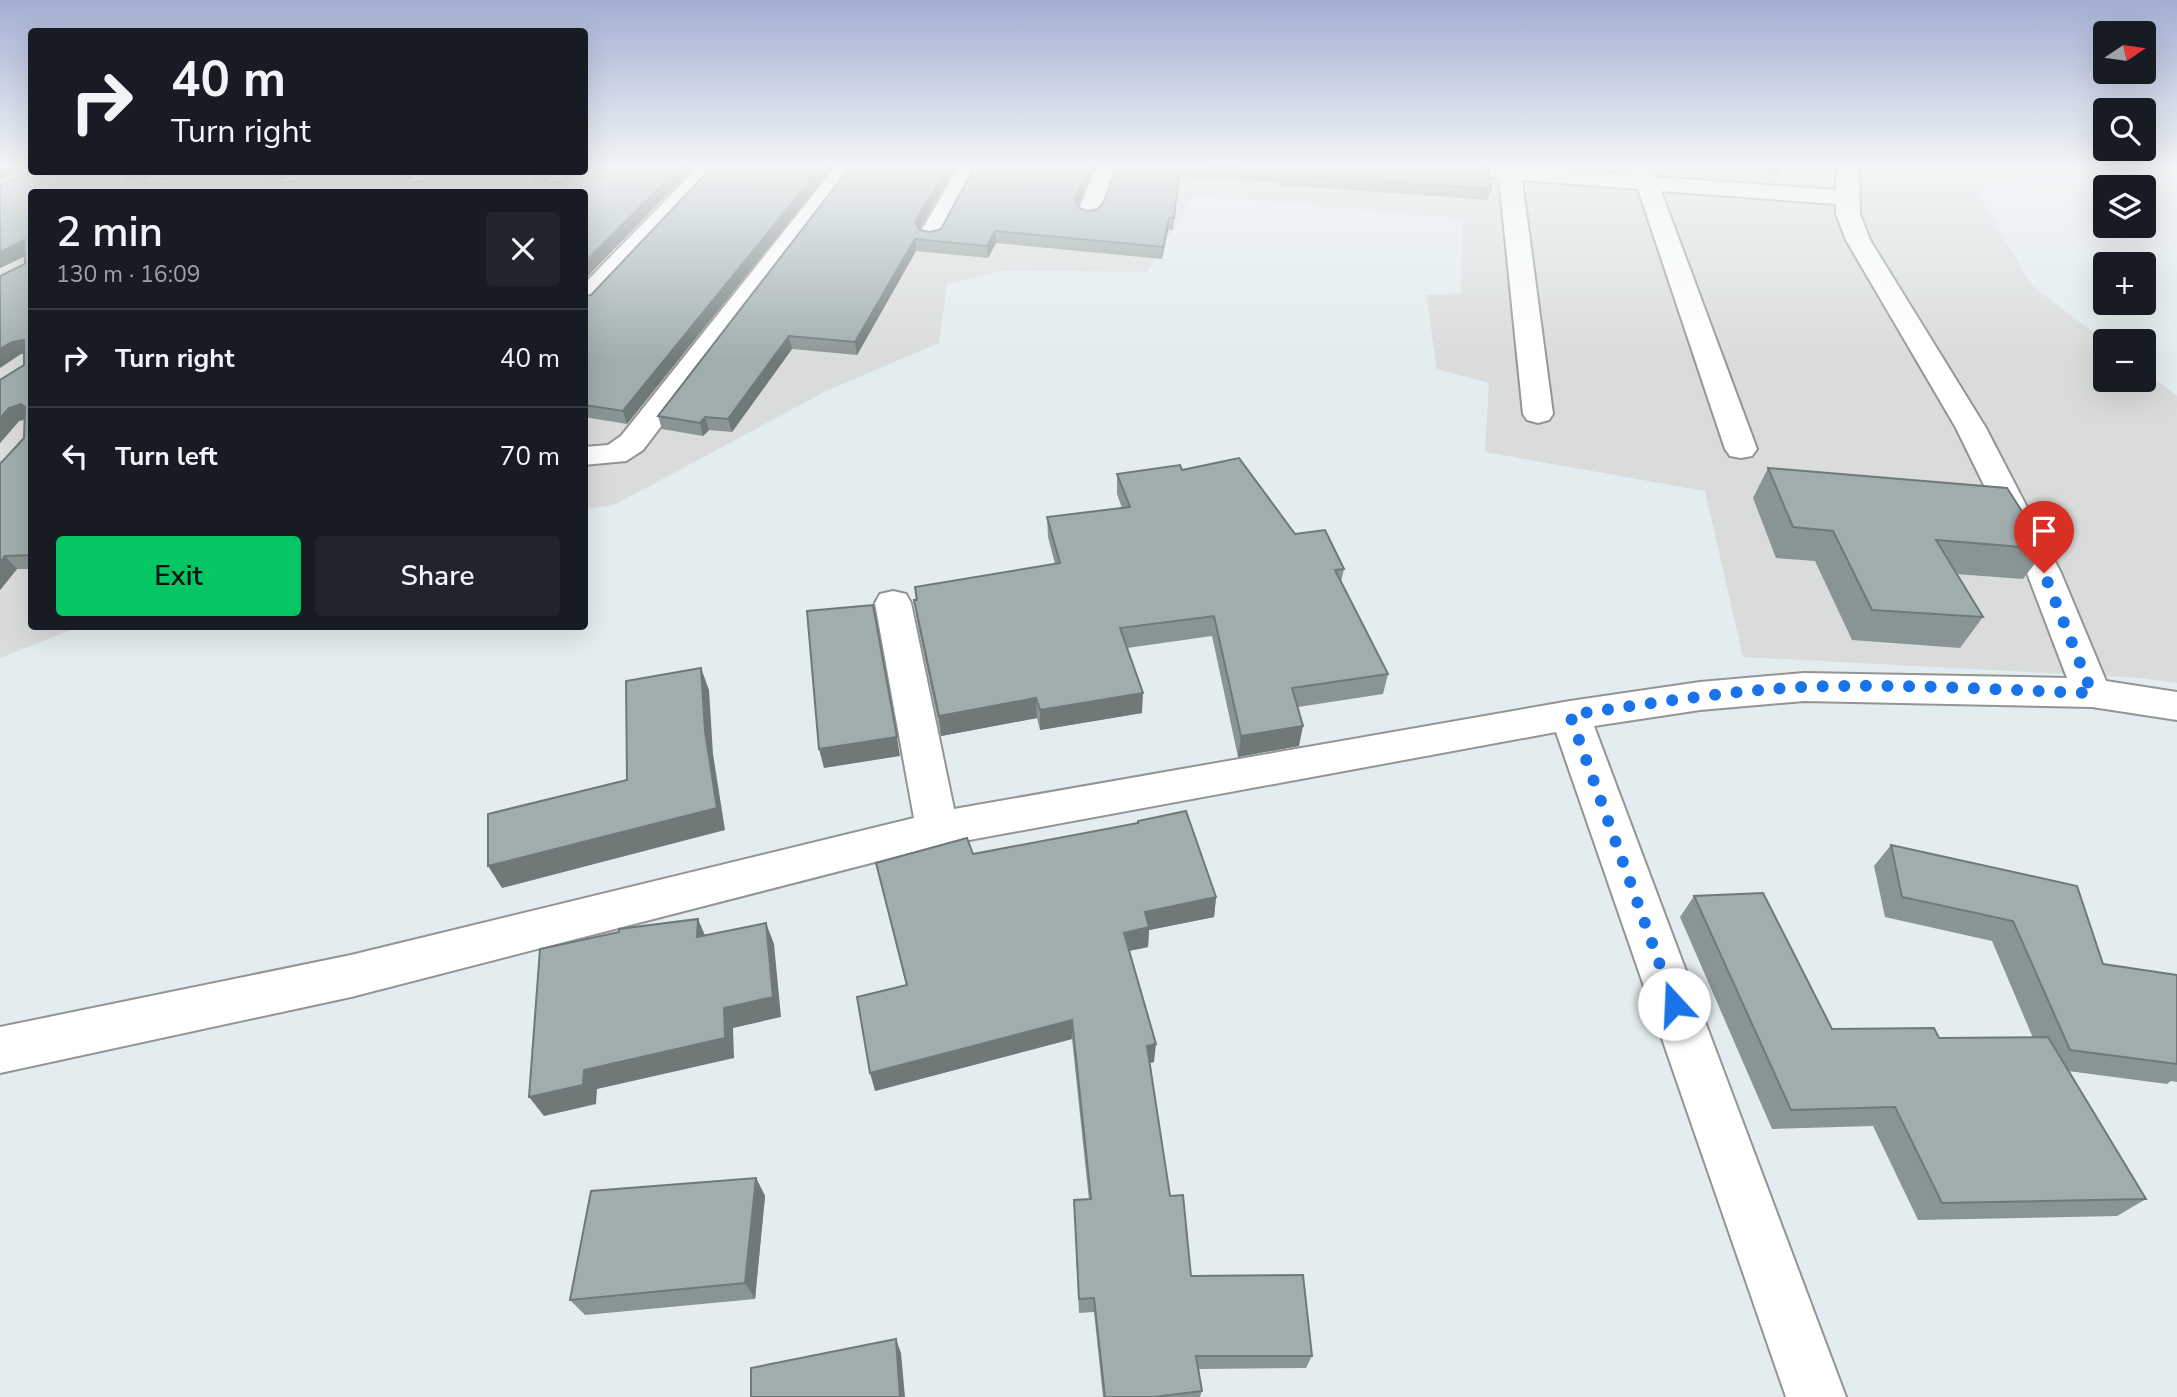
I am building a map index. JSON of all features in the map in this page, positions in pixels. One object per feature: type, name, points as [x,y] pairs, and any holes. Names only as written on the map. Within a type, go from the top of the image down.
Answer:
[{"type":"street","points":[[588,296],[650,231]]},
{"type":"street","points":[[588,456],[615,454],[632,443],[797,231]]},
{"type":"street","points":[[1517,231],[1538,414]]},
{"type":"street","points":[[1664,231],[1741,449]]},
{"type":"street","points":[[1855,231],[1971,428],[2038,561],[2092,693]]},
{"type":"street","points":[[893,603],[937,830]]},
{"type":"street","points":[[0,1050],[351,975],[937,830],[1570,715],[1700,696],[1804,687],[2092,693],[2177,706]]},
{"type":"street","points":[[1570,715],[1816,1397]]},
{"type":"shaded area","points":[[0,231],[28,231],[28,630],[70,630],[0,658]]},
{"type":"shaded area","points":[[588,231],[1172,231],[1147,272],[1006,270],[947,284],[939,343],[828,390],[614,505],[588,509]]},
{"type":"shaded area","points":[[1463,231],[2000,231],[2031,285],[2093,332],[2093,392],[2156,392],[2156,380],[2177,396],[2177,683],[2143,678],[1743,657],[1705,491],[1485,452],[1489,383],[1437,369],[1426,295],[1461,293]]},
{"type":"building","points":[[0,231],[28,231],[28,555],[5,556],[0,562],[0,463],[24,438],[25,407],[21,404],[9,408],[0,418],[0,380],[24,365],[24,340],[12,342],[0,349],[0,276],[25,264],[24,240],[0,252]]},
{"type":"building","points":[[588,231],[616,231],[588,259]]},
{"type":"building","points":[[651,231],[769,231],[623,411],[588,406],[588,295]]},
{"type":"building","points":[[801,231],[995,231],[987,246],[915,239],[855,342],[789,336],[728,419],[705,417],[700,423],[658,416]]},
{"type":"building","points":[[997,231],[1166,231],[1163,247]]},
{"type":"building","points":[[1239,458],[1295,534],[1325,530],[1344,569],[1335,570],[1388,674],[1292,688],[1303,726],[1241,736],[1214,616],[1120,628],[1143,693],[1040,710],[1036,698],[939,716],[914,600],[917,600],[915,587],[1060,563],[1047,517],[1130,507],[1117,474],[1180,465],[1182,470]]},
{"type":"building","points":[[1768,468],[2007,488],[2046,549],[1936,540],[1983,617],[1872,610],[1833,531],[1793,527]]},
{"type":"building","points":[[873,605],[897,737],[819,749],[807,611]]},
{"type":"building","points":[[701,668],[705,731],[717,808],[488,866],[488,814],[627,780],[626,681]]},
{"type":"building","points":[[1186,811],[1216,897],[1145,912],[1149,927],[1124,933],[1156,1044],[1147,1046],[1170,1196],[1183,1195],[1191,1276],[1303,1275],[1312,1356],[1196,1356],[1202,1391],[1154,1397],[1105,1397],[1094,1298],[1079,1299],[1074,1200],[1091,1199],[1072,1020],[870,1073],[857,997],[907,985],[876,863],[967,838],[973,854],[1138,823]]},
{"type":"building","points":[[1891,845],[2077,886],[2103,964],[2177,975],[2177,1064],[2070,1050],[2013,921],[1902,897]]},
{"type":"building","points":[[1763,893],[1832,1029],[1934,1028],[1939,1038],[2048,1037],[2146,1199],[1942,1203],[1895,1107],[1791,1110],[1694,896]]},
{"type":"building","points":[[698,919],[697,937],[766,923],[773,997],[724,1008],[725,1038],[584,1070],[583,1085],[529,1097],[540,949],[619,932],[619,929]]},
{"type":"building","points":[[756,1178],[745,1283],[570,1300],[591,1191]]},
{"type":"building","points":[[896,1339],[900,1397],[751,1397],[751,1368]]},
{"type":"route","points":[[1674,1004],[1570,715],[1700,696],[1804,687],[2092,693],[2044,573]]}]
